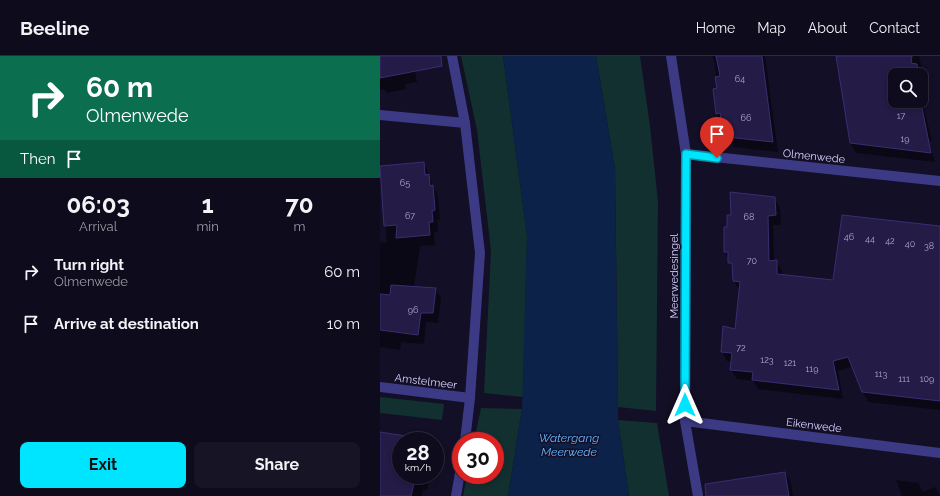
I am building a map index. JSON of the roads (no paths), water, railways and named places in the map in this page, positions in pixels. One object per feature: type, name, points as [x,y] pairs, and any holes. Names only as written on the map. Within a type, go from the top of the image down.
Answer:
[{"type":"street","points":[[452,56],[465,122],[480,253],[470,398],[466,432]]},
{"type":"street","name":"Meerwedesingel","points":[[671,56],[686,154],[685,421],[698,496]]},
{"type":"street","points":[[380,115],[465,122]]},
{"type":"street","name":"Olmenwede","points":[[686,154],[940,181]]},
{"type":"street","name":"Amstelmeer","points":[[380,387],[470,398]]},
{"type":"street","name":"Eikenwede","points":[[685,421],[940,453]]},
{"type":"street","points":[[456,496],[458,484]]},
{"type":"water","name":"Watergang Meerwede","points":[[503,56],[596,56],[615,169],[618,420],[629,496],[508,496],[522,409],[527,236]]}]
